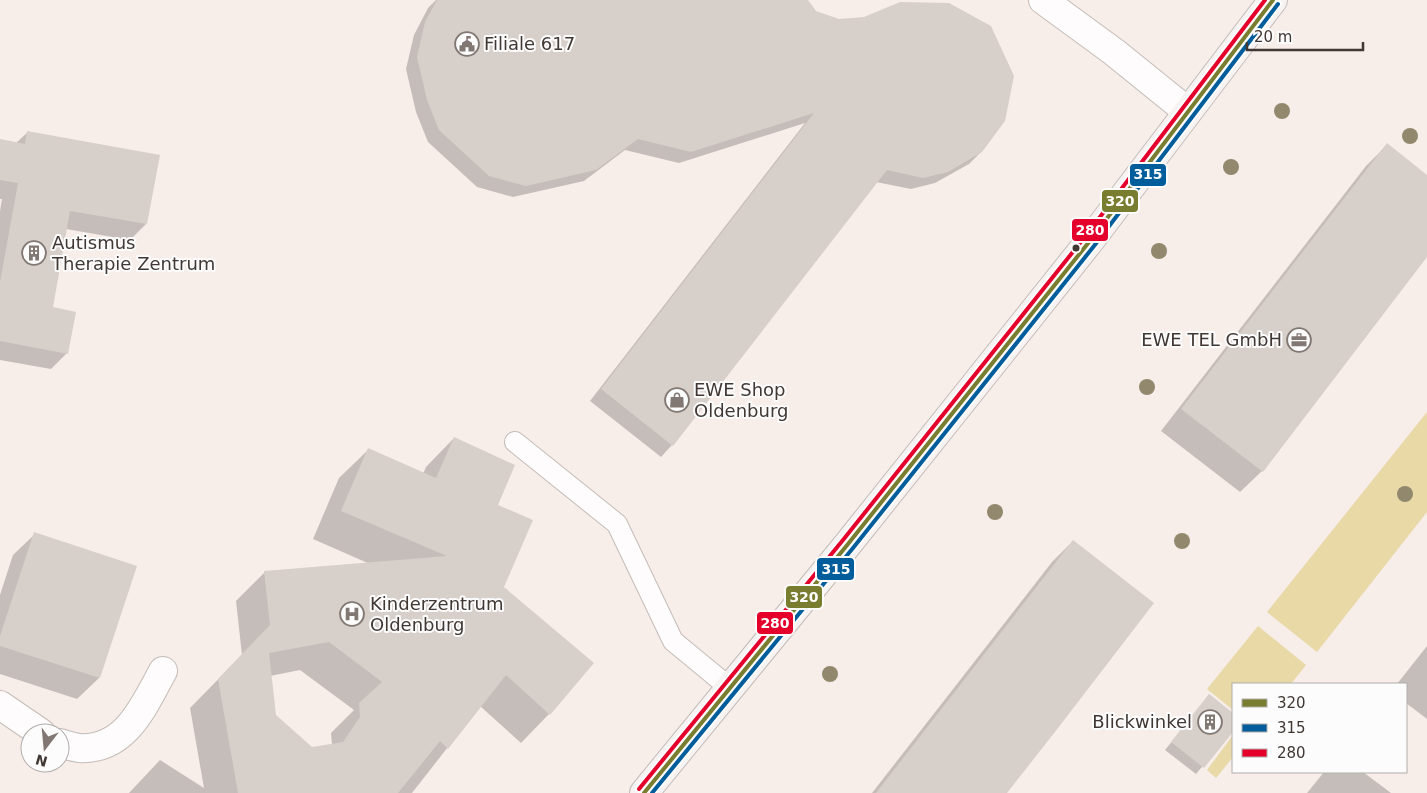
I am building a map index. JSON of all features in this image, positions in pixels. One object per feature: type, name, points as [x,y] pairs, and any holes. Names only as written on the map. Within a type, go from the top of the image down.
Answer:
[{"type":"main road","points":[[644,793],[848,544],[1083,250],[1273,0]]},
{"type":"street","points":[[1043,0],[1114,52],[1188,111]]},
{"type":"street","points":[[70,746],[78,748],[96,747],[111,741],[135,721],[163,671]]},
{"type":"street","points":[[0,705],[26,723]]},
{"type":"lane","points":[[515,442],[617,524],[673,641],[730,688]]},
{"type":"shaded area","points":[[1427,412],[1427,512],[1317,652],[1267,612]]},
{"type":"shaded area","points":[[1258,626],[1306,665],[1292,683],[1232,683],[1232,709],[1207,689]]},
{"type":"shaded area","points":[[1232,736],[1232,758],[1216,778],[1207,770]]},
{"type":"building","points":[[437,0],[808,0],[816,11],[839,19],[864,17],[900,2],[949,3],[991,26],[1014,76],[1005,121],[982,152],[948,172],[923,178],[887,170],[673,446],[601,389],[814,113],[691,152],[638,139],[596,170],[526,186],[489,176],[439,130],[427,100],[417,57],[425,22]]},
{"type":"building","name":"Autismus Therapie Zentrum","points":[[27,131],[160,155],[147,224],[70,211],[53,307],[76,312],[68,354],[0,341],[0,282],[18,183],[0,180],[0,139],[25,144]]},
{"type":"building","name":"EWE TEL GmbH","points":[[1387,143],[1427,175],[1427,257],[1263,472],[1181,409]]},
{"type":"building","name":"Kinderzentrum Oldenburg","points":[[454,437],[515,465],[498,505],[533,520],[504,587],[594,663],[550,715],[506,675],[448,749],[440,741],[398,793],[238,793],[218,679],[270,625],[264,571],[447,556],[341,511],[368,448],[436,478]],"holes":[[[329,642],[382,682],[359,703],[360,717],[343,742],[312,747],[276,715],[269,653]]]},
{"type":"building","points":[[34,532],[137,566],[100,678],[0,646],[0,636]]},
{"type":"building","points":[[1073,540],[1154,603],[1058,728],[1007,793],[876,793]]},
{"type":"building","name":"Blickwinkel","points":[[1209,694],[1232,712],[1232,733],[1204,768],[1171,742]]},
{"type":"transit line","name":"280","points":[[639,789],[843,540],[1084,238],[1265,0]]},
{"type":"transit line","name":"320","points":[[644,793],[848,544],[1089,242],[1273,0]]},
{"type":"transit line","name":"315","points":[[652,793],[853,548],[1094,246],[1278,4]]},
{"type":"place","name":"Filiale 617","points":[[467,44]]},
{"type":"place","name":"Autismus Therapie Zentrum","points":[[34,253]]},
{"type":"place","name":"EWE TEL GmbH","points":[[1299,340]]},
{"type":"place","name":"EWE Shop Oldenburg","points":[[677,400]]},
{"type":"place","name":"Kinderzentrum Oldenburg","points":[[352,614]]},
{"type":"place","name":"Blickwinkel","points":[[1210,722]]}]
